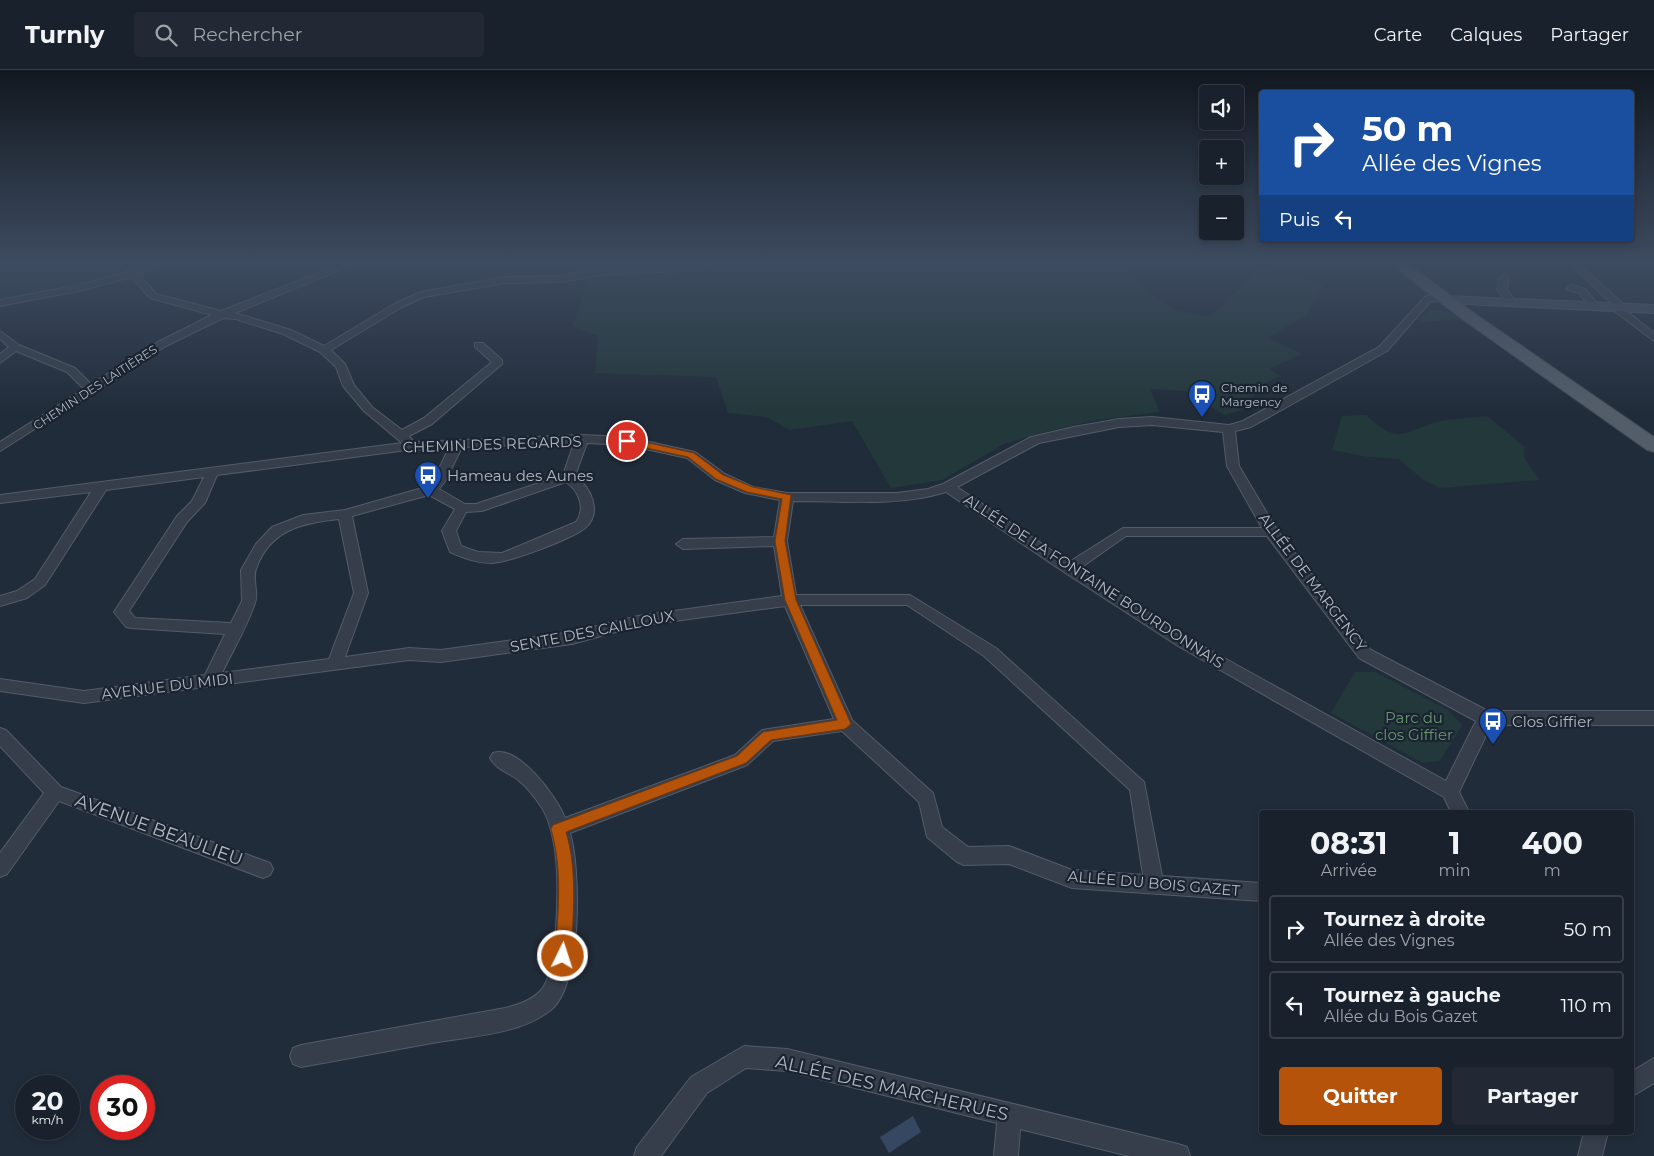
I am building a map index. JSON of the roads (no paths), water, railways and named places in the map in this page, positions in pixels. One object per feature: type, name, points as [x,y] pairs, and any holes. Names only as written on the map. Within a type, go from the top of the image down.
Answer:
[{"type":"main road","points":[[1461,312],[1654,446]]},
{"type":"street","points":[[212,312],[237,316],[286,332],[324,350],[341,366],[349,386],[368,409],[404,440],[498,362],[479,345]]},
{"type":"street","name":"CHEMIN DES LAITIÈRES","points":[[0,447],[162,344],[232,312]]},
{"type":"street","points":[[324,350],[388,312]]},
{"type":"street","points":[[1229,429],[1254,421],[1384,350],[1416,312]]},
{"type":"street","points":[[1623,312],[1654,338]]},
{"type":"street","points":[[0,334],[15,347],[72,370],[90,390]]},
{"type":"street","points":[[0,360],[15,347]]},
{"type":"street","name":"CHEMIN DES REGARDS","points":[[2,501],[213,471],[404,440],[458,443],[582,439],[627,441],[691,455],[720,477],[750,490],[787,497],[897,497],[929,493],[948,487],[961,478],[1035,440],[1074,431],[1119,423],[1152,421],[1229,429]]},
{"type":"street","name":"ALLÉE DE MARGENCY","points":[[1229,429],[1233,466],[1271,532],[1365,654],[1486,718]]},
{"type":"street","points":[[568,477],[582,439]]},
{"type":"street","points":[[210,681],[249,601],[248,570],[262,547],[277,530],[303,519],[345,514],[430,490],[440,480],[458,443]]},
{"type":"street","points":[[213,471],[198,502],[182,519],[121,612],[131,623],[236,629]]},
{"type":"street","points":[[430,490],[462,508],[477,508],[568,477],[577,482],[585,493],[588,514],[581,526],[502,558],[467,556],[455,549],[449,531],[462,508]]},
{"type":"street","points":[[0,601],[17,597],[30,591],[40,582],[102,486]]},
{"type":"street","name":"ALLÉE DE LA FONTAINE BOURDONNAIS","points":[[948,487],[1183,642],[1450,792]]},
{"type":"street","name":"ALLÉE DU BOIS GAZET","points":[[787,497],[780,541],[790,600],[845,724],[927,798],[934,831],[964,856],[1009,855],[1072,879],[1259,892]]},
{"type":"street","points":[[334,663],[361,593],[345,514]]},
{"type":"street","points":[[1070,569],[1123,532],[1271,532]]},
{"type":"street","points":[[684,544],[780,541]]},
{"type":"street","name":"SENTE DES CAILLOUX","points":[[334,663],[409,654],[426,656],[450,655],[572,638],[638,621],[790,600],[910,600],[990,652],[1138,787],[1154,885]]},
{"type":"street","name":"AVENUE DU MIDI","points":[[0,685],[84,697],[334,663]]},
{"type":"street","points":[[1459,810],[1450,792],[1486,718],[1654,718]]},
{"type":"street","points":[[558,829],[742,760],[768,735],[845,724]]},
{"type":"street","points":[[0,735],[55,792],[0,868]]},
{"type":"street","points":[[300,1056],[505,1019],[528,1012],[550,997],[559,980],[566,907],[565,851],[553,811],[532,779],[499,758]]},
{"type":"street","name":"AVENUE BEAULIEU","points":[[55,792],[263,869]]},
{"type":"street","name":"ALLÉE DES MARCHERUES","points":[[646,1156],[699,1085],[744,1057],[788,1060],[1009,1116],[1178,1156]]},
{"type":"street","points":[[1634,1084],[1654,1069]]},
{"type":"street","points":[[1006,1156],[1009,1116]]},
{"type":"street","points":[[1590,1156],[1595,1135]]},
{"type":"water","points":[[913,1116],[921,1132],[889,1153],[880,1137]]},
{"type":"place","name":"Chemin de Margency","points":[[1202,418]]},
{"type":"place","name":"Hameau des Aunes","points":[[428,499]]},
{"type":"place","name":"Clos Giffier","points":[[1493,745]]},
{"type":"park label","name":"Parc du clos Giffier","points":[[1414,726]]}]
